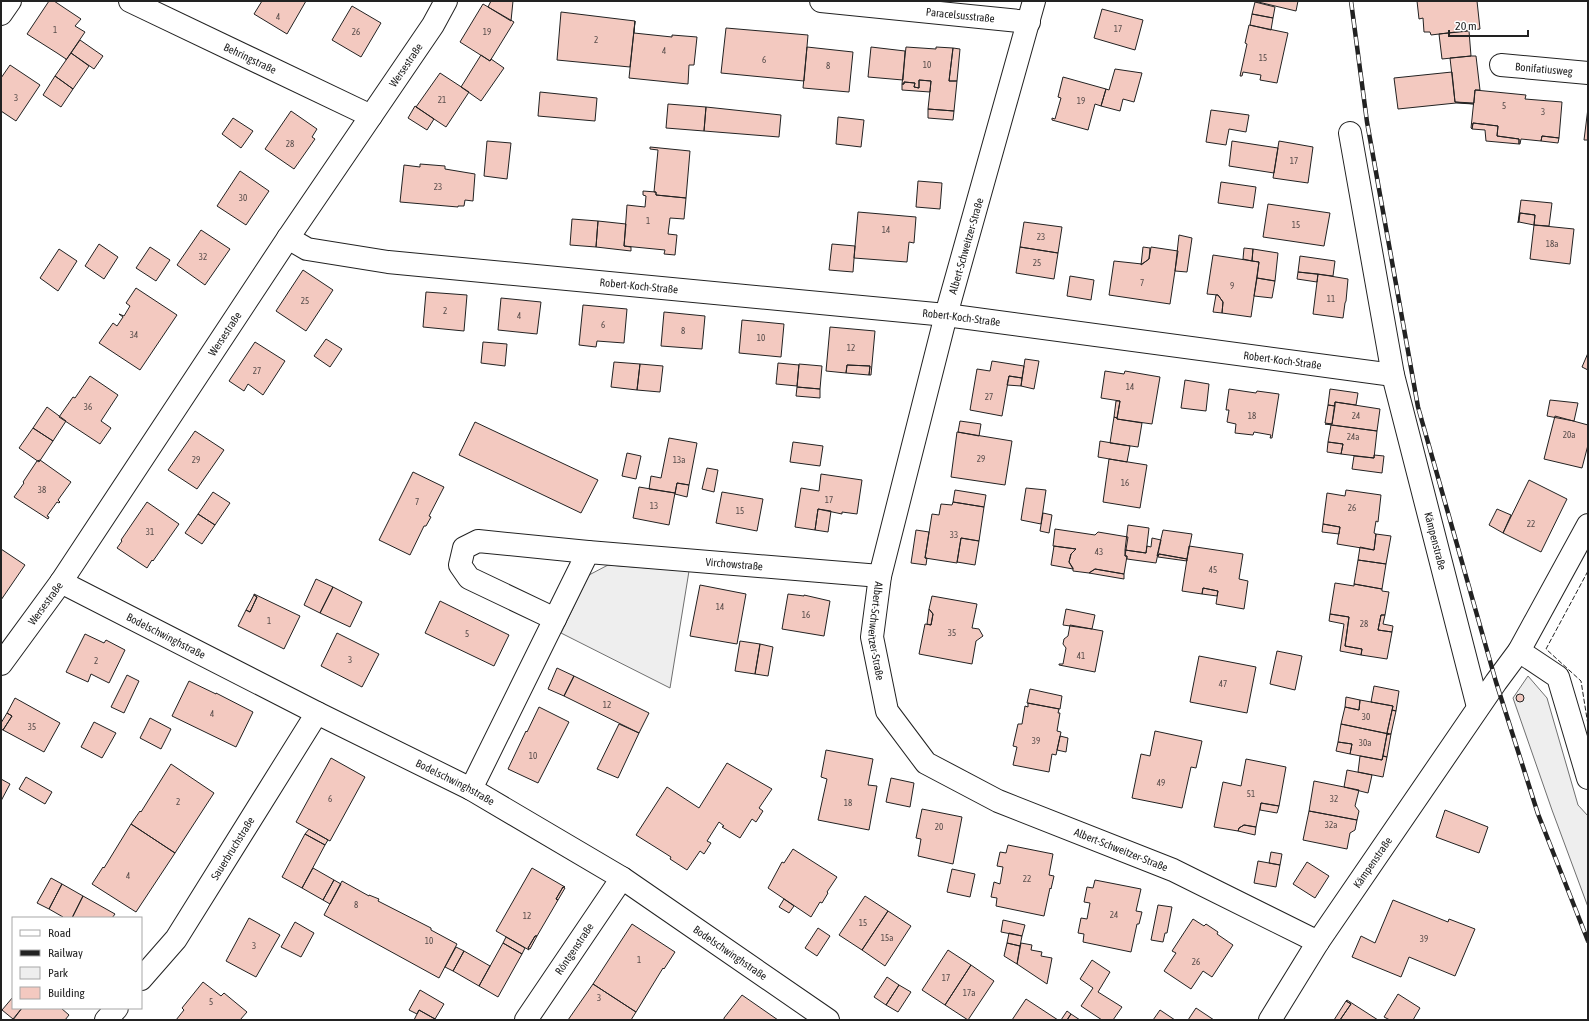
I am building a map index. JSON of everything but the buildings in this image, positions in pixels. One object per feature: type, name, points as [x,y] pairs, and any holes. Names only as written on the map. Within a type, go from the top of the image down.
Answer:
[{"type":"street","points":[[1,14],[10,1]]},
{"type":"street","name":"Behringstraße","points":[[130,1],[371,116]]},
{"type":"street","name":"Wersestraße","points":[[1,664],[61,582],[288,238],[433,25],[446,1]]},
{"type":"street","name":"Paracelsusstraße","points":[[821,1],[1029,22]]},
{"type":"street","name":"Albert-Schweitzer-Straße","points":[[1034,1],[946,315],[880,576],[872,637],[887,711],[926,763],[998,801],[1173,870],[1318,942]]},
{"type":"street","name":"Bonifatiusweg","points":[[1501,65],[1588,73]]},
{"type":"street","points":[[1350,133],[1393,375]]},
{"type":"street","name":"Robert-Koch-Straße","points":[[288,238],[307,249],[388,262],[946,315],[1393,375]]},
{"type":"street","name":"Kämpenstraße","points":[[1393,375],[1478,708]]},
{"type":"street","name":"Kämpenstraße","points":[[1270,1020],[1318,942],[1478,708],[1519,651],[1588,525]]},
{"type":"street","name":"Virchowstraße","points":[[555,619],[469,578],[460,565],[464,548],[478,541],[588,552],[880,576]]},
{"type":"street","points":[[471,789],[588,552]]},
{"type":"street","name":"Bodelschwinghstraße","points":[[61,582],[471,789],[622,878],[828,1020]]},
{"type":"street","points":[[1519,651],[1558,677],[1588,778]]},
{"type":"street","name":"Sauerbruchstraße","points":[[142,978],[176,938],[318,713]]},
{"type":"street","name":"Röntgenstraße","points":[[526,1020],[622,878]]},
{"type":"street","points":[[106,1020],[116,1009]]},
{"type":"green space","points":[[608,565],[689,571],[670,688],[561,633],[589,575]]},
{"type":"green space","points":[[1528,676],[1547,698],[1578,805],[1588,816],[1588,907],[1513,698]]},
{"type":"railway","points":[[1351,1],[1367,122],[1418,407],[1496,682],[1538,814],[1588,941]]},
{"type":"fence","points":[[1588,571],[1546,649],[1581,681],[1588,725]]}]
